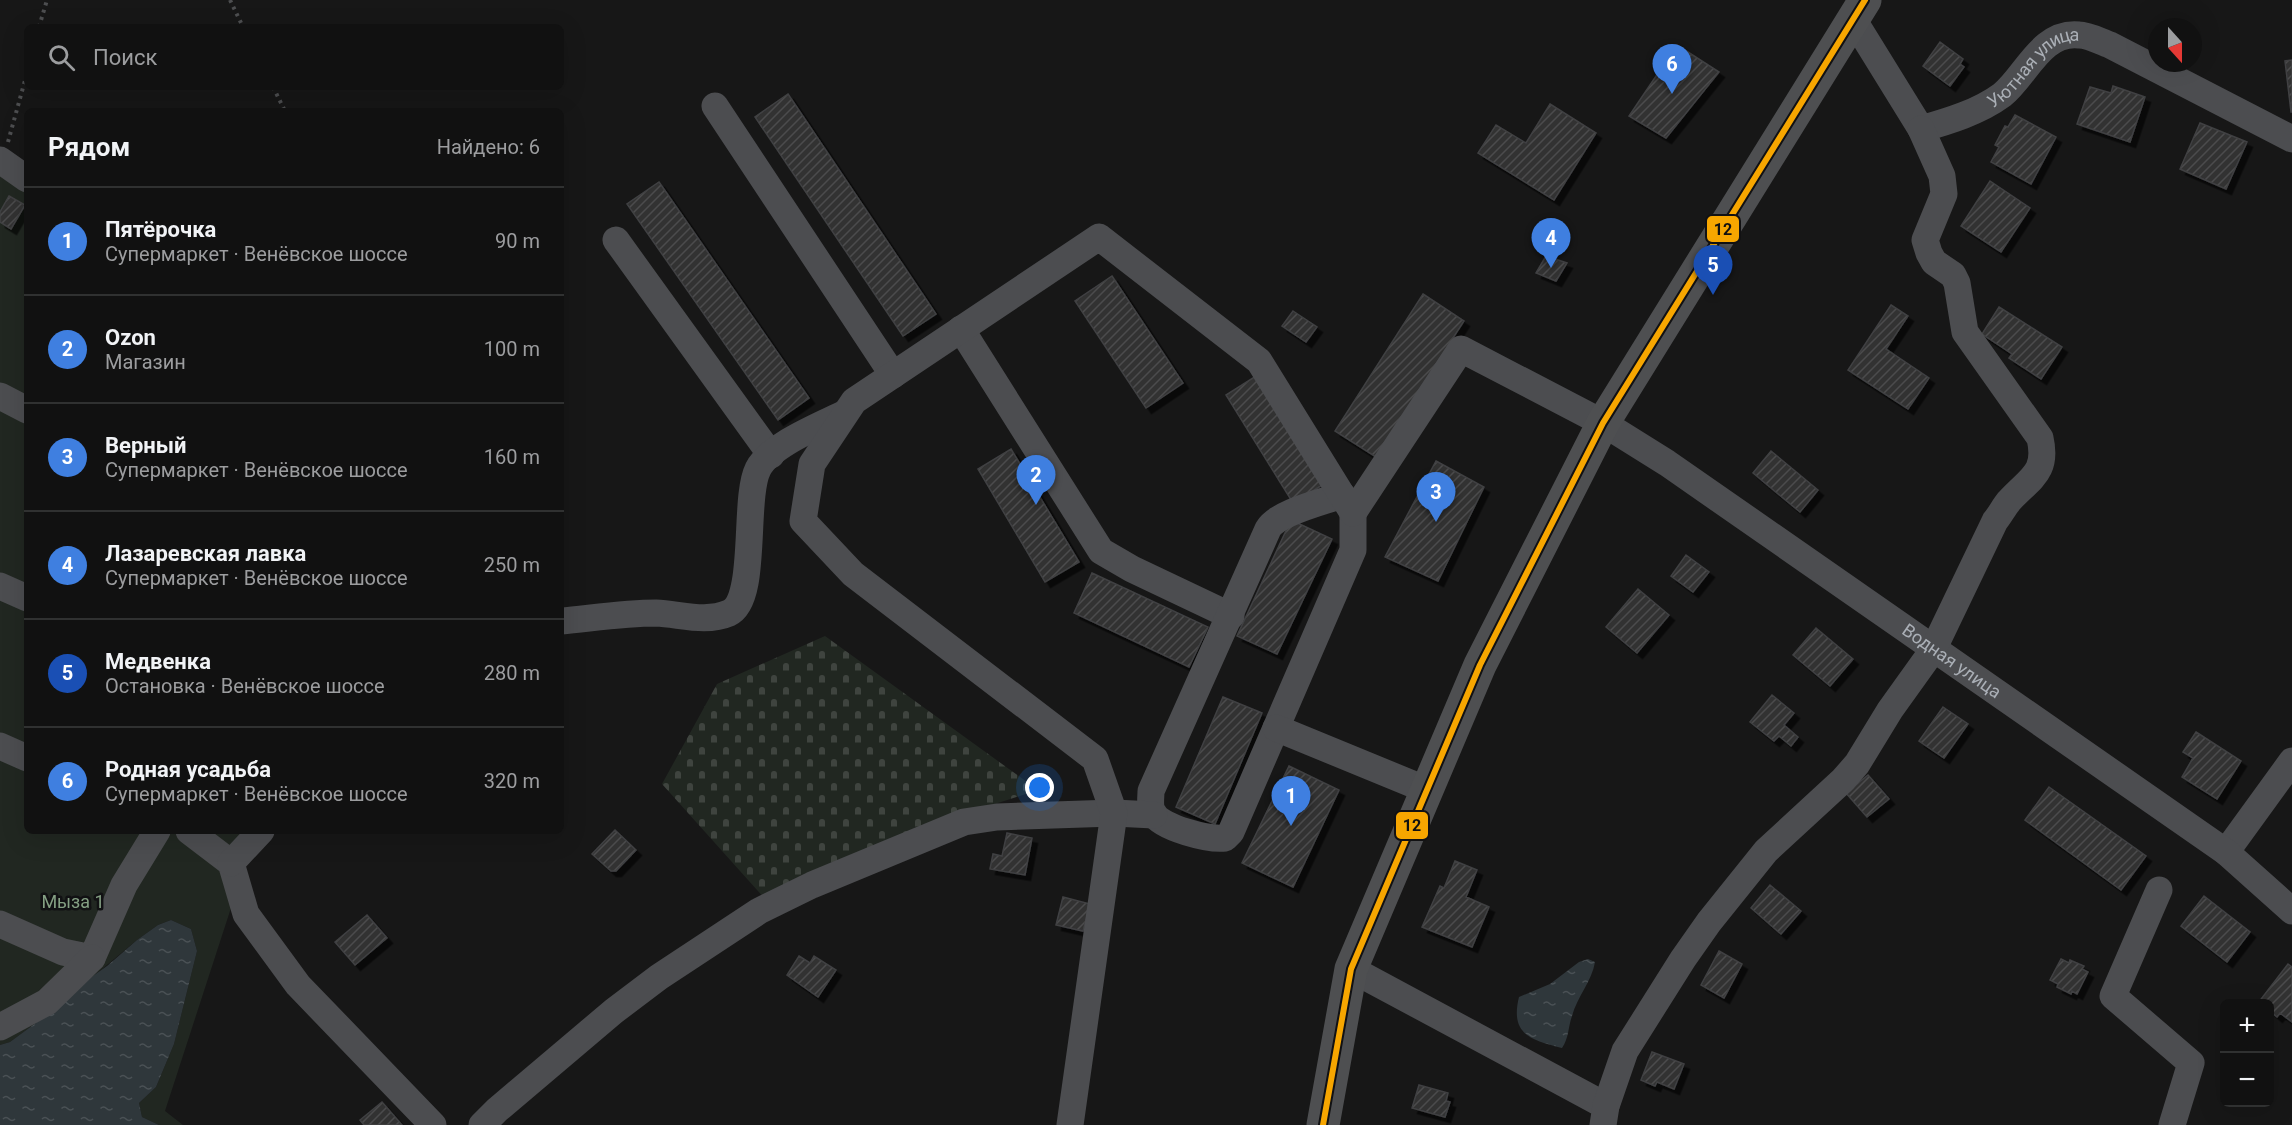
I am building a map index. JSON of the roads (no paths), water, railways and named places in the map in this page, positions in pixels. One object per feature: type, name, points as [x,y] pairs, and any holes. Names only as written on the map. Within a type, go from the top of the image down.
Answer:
[{"type":"main road","points":[[1323,1125],[1351,969],[1480,665],[1603,423],[1859,10]]},
{"type":"street","points":[[1351,969],[1604,1116],[1625,1051],[1709,922],[1766,851],[1843,780],[1857,764],[1890,710],[1933,650],[1995,521],[2008,502],[2032,481],[2040,466],[2043,451],[2040,438],[1965,332],[1957,283],[1953,275],[1934,262],[1929,253],[1925,240],[1944,194],[1942,176],[1921,129],[1859,10]]},
{"type":"street","name":"Уютная улица","points":[[1921,129],[1947,122],[1980,108],[2003,94],[2035,56],[2056,39],[2079,34],[2110,45],[2292,140]]},
{"type":"street","points":[[716,106],[893,375]]},
{"type":"street","points":[[1,161],[24,177]]},
{"type":"street","points":[[482,1125],[641,990],[759,911],[790,895],[964,822],[997,817],[1114,813],[1154,815],[1163,822],[1201,837],[1225,838],[1231,832],[1353,550],[1348,504],[1259,361],[1099,237],[854,401],[812,464],[802,521],[853,574],[1095,759],[1114,813],[1070,1125]]},
{"type":"street","points":[[616,240],[771,455]]},
{"type":"street","points":[[961,329],[1101,550],[1132,569],[1231,616]]},
{"type":"street","name":"Водная улица","points":[[1348,504],[1461,350],[1603,423],[1667,463],[2226,852],[2292,911]]},
{"type":"street","points":[[0,396],[24,408]]},
{"type":"street","points":[[564,621],[658,613],[713,618],[730,613],[738,605],[745,585],[754,483],[758,469],[771,455],[795,438],[846,413]]},
{"type":"street","points":[[1154,815],[1151,805],[1152,791],[1272,522],[1348,504]]},
{"type":"street","points":[[0,586],[24,597]]},
{"type":"street","points":[[1276,728],[1427,790]]},
{"type":"street","points":[[0,746],[24,757]]},
{"type":"street","points":[[2226,852],[2292,762]]},
{"type":"street","points":[[0,1027],[47,1002],[92,958],[124,885],[155,834]]},
{"type":"street","points":[[193,834],[231,863],[246,914],[298,985],[433,1125]]},
{"type":"street","points":[[231,863],[258,834]]},
{"type":"street","points":[[2159,890],[2113,996],[2191,1063],[2172,1125]]},
{"type":"street","points":[[0,924],[63,952],[92,958]]},
{"type":"water","points":[[171,920],[191,929],[197,951],[174,1044],[156,1087],[139,1103],[142,1117],[159,1125],[0,1125],[0,1045],[10,1042],[48,1014],[69,993],[107,966],[137,940],[158,925]]},
{"type":"water","points":[[1588,959],[1595,962],[1593,969],[1574,1009],[1562,1048],[1541,1042],[1525,1033],[1517,1019],[1519,997],[1550,984],[1579,962]]},
{"type":"place","name":"Родная усадьба","points":[[1672,94]]},
{"type":"place","name":"Лазаревская лавка","points":[[1551,268]]},
{"type":"place","name":"Медвенка","points":[[1713,295]]},
{"type":"place","name":"Ozon","points":[[1036,505]]},
{"type":"place","name":"Верный","points":[[1436,522]]},
{"type":"place","name":"Пятёрочка","points":[[1291,826]]},
{"type":"park label","name":"Мыза 1","points":[[73,902]]}]
